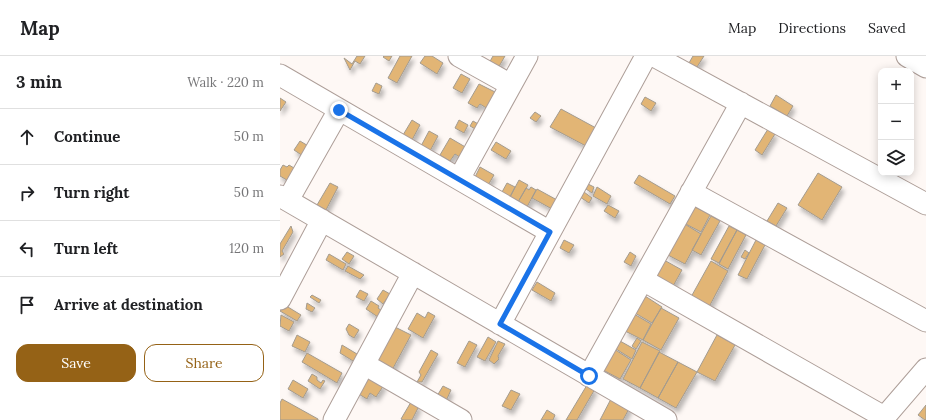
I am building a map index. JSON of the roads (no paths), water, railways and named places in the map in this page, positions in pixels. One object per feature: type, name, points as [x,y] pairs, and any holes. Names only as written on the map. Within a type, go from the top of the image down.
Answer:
[{"type":"street","points":[[459,56],[511,85]]},
{"type":"street","points":[[459,179],[527,56]]},
{"type":"street","points":[[500,324],[646,56]]},
{"type":"street","points":[[654,56],[926,204]]},
{"type":"street","points":[[907,56],[926,67]]},
{"type":"street","points":[[280,75],[550,232]]},
{"type":"street","points":[[589,376],[741,103]]},
{"type":"street","points":[[339,110],[284,198],[666,420]]},
{"type":"street","points":[[691,192],[926,321]]},
{"type":"street","points":[[280,299],[322,220]]},
{"type":"street","points":[[334,420],[413,273]]},
{"type":"street","points":[[643,280],[883,418],[926,369]]},
{"type":"street","points":[[364,364],[453,418]]}]
